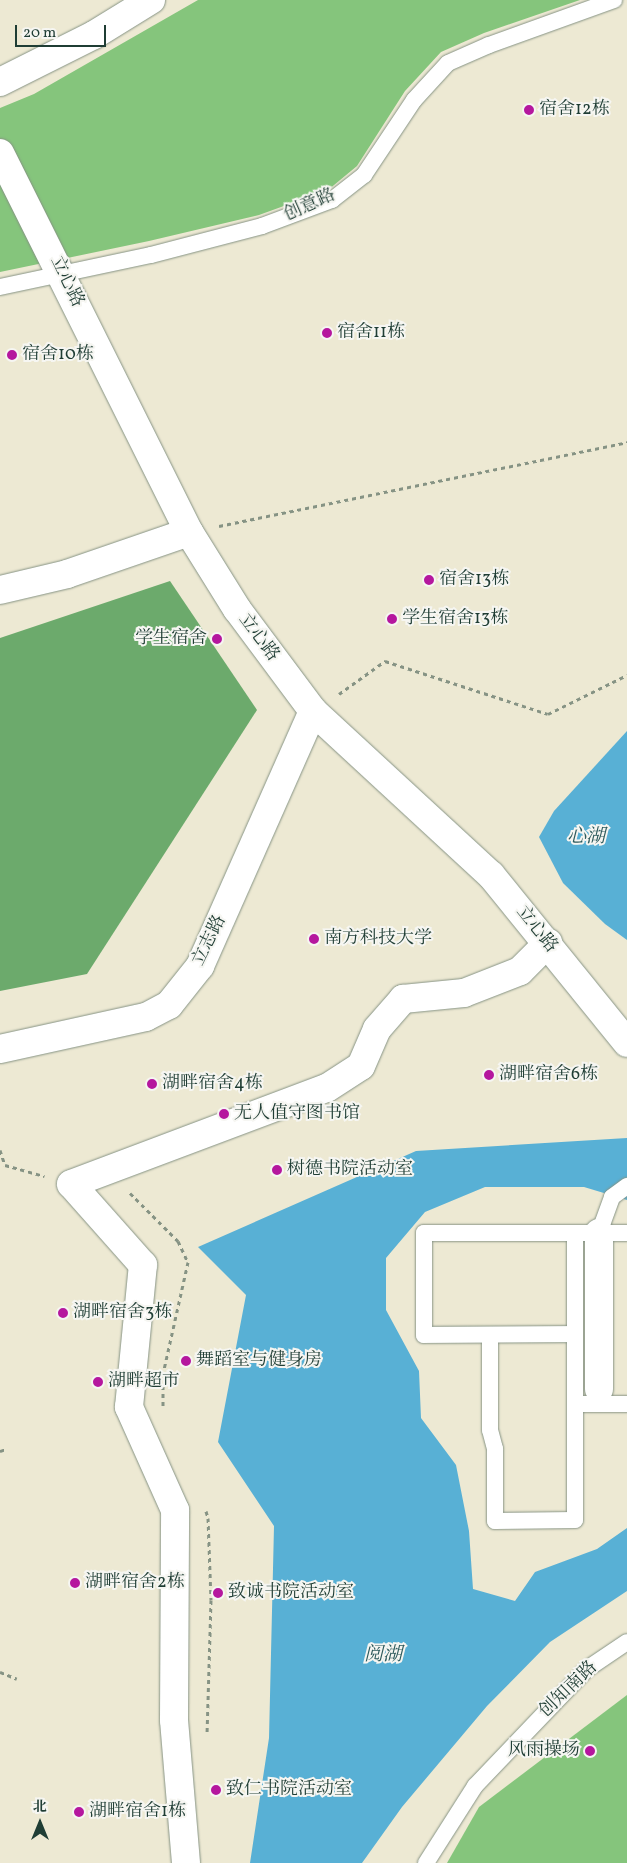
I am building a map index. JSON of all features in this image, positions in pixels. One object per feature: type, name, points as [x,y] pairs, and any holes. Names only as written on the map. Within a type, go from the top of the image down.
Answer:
[{"type":"street","points":[[0,82],[94,35],[151,0]]},
{"type":"street","name":"立心路","points":[[0,153],[62,273],[189,532],[236,609],[313,711],[491,875],[627,1043]]},
{"type":"street","points":[[0,590],[67,574],[189,532]]},
{"type":"street","name":"立志路","points":[[0,1049],[146,1017],[168,1005],[200,966],[313,711]]},
{"type":"street","points":[[186,1863],[174,1720],[175,1510],[129,1407],[143,1265],[70,1184],[326,1088],[361,1066],[377,1029],[403,999],[464,993],[520,971],[548,944]]},
{"type":"street","points":[[587,1233],[599,1389]]},
{"type":"lane","name":"创意路","points":[[0,287],[151,255],[262,226],[332,200],[364,176],[414,100],[448,63],[489,45],[614,0]]},
{"type":"lane","points":[[490,1335],[490,1430],[495,1450],[495,1521],[576,1520],[575,1334],[587,1233],[612,1197],[627,1186]]},
{"type":"lane","points":[[575,1334],[424,1335],[424,1233],[627,1233]]},
{"type":"lane","points":[[574,1404],[627,1404]]},
{"type":"lane","name":"创知南路","points":[[426,1863],[475,1786],[587,1669],[627,1642]]},
{"type":"path","points":[[189,532],[627,442]]},
{"type":"path","points":[[313,711],[385,661],[548,714],[627,675]]},
{"type":"path","points":[[0,1150],[5,1165],[70,1184]]},
{"type":"path","points":[[125,1188],[178,1241],[188,1262],[163,1376]]},
{"type":"path","points":[[163,1384],[163,1408]]},
{"type":"path","points":[[0,1451],[6,1449]]},
{"type":"path","points":[[205,1510],[208,1518],[211,1600],[207,1712]]},
{"type":"path","points":[[0,1672],[17,1679]]},
{"type":"green space","points":[[198,0],[580,0],[484,33],[441,52],[405,91],[357,166],[328,190],[259,215],[149,241],[0,272],[0,108],[34,94]]},
{"type":"green space","points":[[170,581],[257,710],[87,974],[0,991],[0,638]]},
{"type":"green space","name":"风雨操场","points":[[627,1695],[627,1863],[447,1863],[479,1807]]},
{"type":"water","name":"心湖","points":[[627,731],[627,940],[605,924],[563,883],[539,837],[554,811]]},
{"type":"water","name":"阅湖","points":[[627,1138],[627,1200],[584,1187],[485,1187],[425,1212],[386,1258],[386,1310],[419,1371],[421,1418],[456,1465],[469,1531],[473,1589],[515,1601],[535,1572],[597,1549],[627,1528],[627,1591],[550,1642],[487,1706],[402,1807],[362,1863],[250,1863],[269,1738],[274,1526],[218,1442],[246,1295],[198,1247],[416,1151]]},
{"type":"place","name":"宿舍12栋","points":[[529,110]]},
{"type":"place","name":"宿舍11栋","points":[[327,333]]},
{"type":"place","name":"宿舍10栋","points":[[12,355]]},
{"type":"place","name":"宿舍13栋","points":[[429,580]]},
{"type":"place","name":"学生宿舍13栋","points":[[392,619]]},
{"type":"place","name":"学生宿舍","points":[[217,639]]},
{"type":"place","name":"南方科技大学","points":[[314,939]]},
{"type":"place","name":"湖畔宿舍6栋","points":[[489,1075]]},
{"type":"place","name":"湖畔宿舍4栋","points":[[152,1084]]},
{"type":"place","name":"无人值守图书馆","points":[[224,1114]]},
{"type":"place","name":"树德书院活动室","points":[[277,1170]]},
{"type":"place","name":"湖畔宿舍3栋","points":[[63,1313]]},
{"type":"place","name":"舞蹈室与健身房","points":[[186,1361]]},
{"type":"place","name":"湖畔超市","points":[[98,1382]]},
{"type":"place","name":"湖畔宿舍2栋","points":[[75,1583]]},
{"type":"place","name":"致诚书院活动室","points":[[218,1593]]},
{"type":"place","name":"风雨操场","points":[[590,1751]]},
{"type":"place","name":"致仁书院活动室","points":[[216,1790]]},
{"type":"place","name":"湖畔宿舍1栋","points":[[79,1812]]}]
